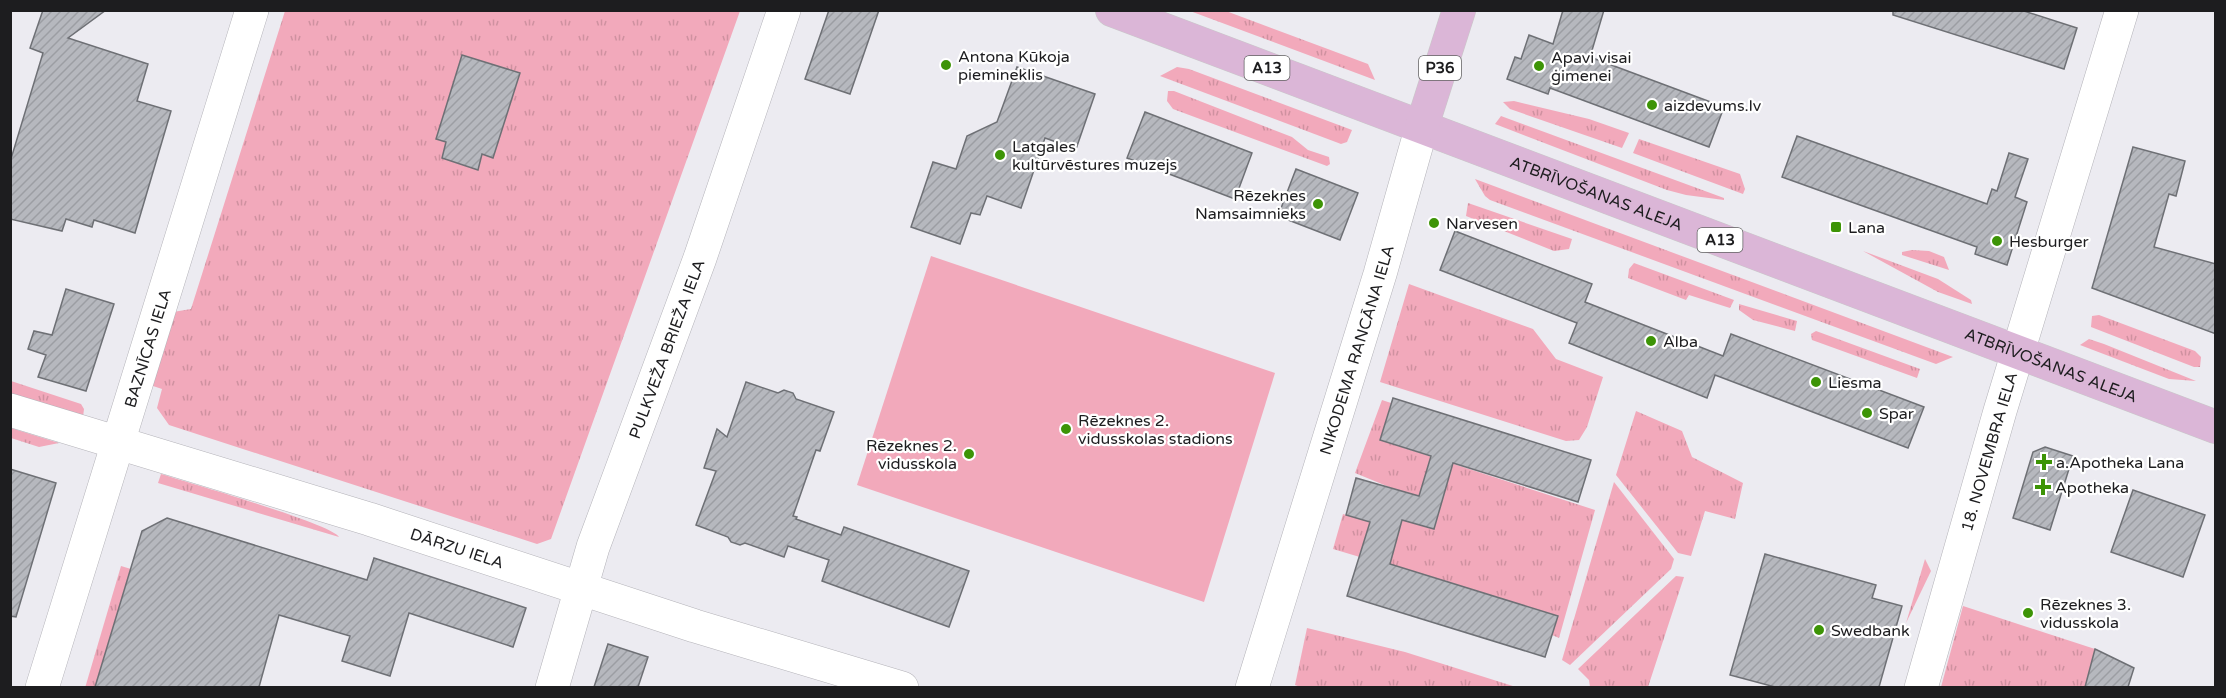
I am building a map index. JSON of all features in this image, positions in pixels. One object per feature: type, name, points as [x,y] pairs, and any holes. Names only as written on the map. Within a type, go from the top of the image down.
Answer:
[{"type":"main road","name":"ATBRĪVOŠANAS ALEJA","points":[[1112,10],[2216,427]]},
{"type":"main road","name":"NIKODEMA RANCĀNA IELA","points":[[1422,126],[1459,10]]},
{"type":"street","name":"BAZNĪCAS IELA","points":[[42,687],[252,10]]},
{"type":"street","name":"PULKVEŽA BRIEŽA IELA","points":[[552,687],[580,589],[700,258],[784,10]]},
{"type":"street","name":"18. NOVEMBRA IELA","points":[[1921,687],[2122,10]]},
{"type":"street","name":"NIKODEMA RANCĀNA IELA","points":[[1252,687],[1380,274],[1422,126]]},
{"type":"street","name":"DĀRZU IELA","points":[[10,410],[369,519],[580,589],[902,687]]},
{"type":"green space","points":[[285,11],[740,11],[551,539],[537,544],[169,425],[157,408],[162,389],[150,385],[173,312],[191,309]]},
{"type":"green space","points":[[1190,11],[1226,11],[1368,64],[1375,80]]},
{"type":"green space","points":[[1177,67],[1189,69],[1352,130],[1347,142],[1341,144],[1160,76]]},
{"type":"green space","points":[[1168,91],[1174,91],[1292,137],[1308,150],[1329,157],[1330,164],[1327,166],[1173,109],[1167,101]]},
{"type":"green space","points":[[1514,101],[1589,119],[1629,133],[1622,148],[1510,109],[1503,102]]},
{"type":"green space","points":[[1501,116],[1724,198],[1724,200],[1667,190],[1495,124]]},
{"type":"green space","points":[[1639,139],[1740,174],[1745,189],[1743,194],[1633,153]]},
{"type":"green space","points":[[1475,179],[1953,357],[1936,364],[1490,200]]},
{"type":"green space","points":[[1468,203],[1572,239],[1569,249],[1554,251],[1466,216]]},
{"type":"green space","points":[[1863,251],[1938,279],[1971,300],[1972,304],[1938,292]]},
{"type":"green space","points":[[1929,251],[1944,257],[1949,270],[1902,255],[1902,252]]},
{"type":"green space","name":"Rēzeknes 2. vidusskolas stadions","points":[[931,256],[1275,373],[1204,602],[857,485]]},
{"type":"green space","points":[[1634,263],[1734,300],[1730,308],[1689,295],[1686,300],[1628,278],[1629,269]]},
{"type":"green space","points":[[1409,284],[1533,329],[1556,359],[1603,377],[1587,427],[1579,440],[1566,441],[1380,382]]},
{"type":"green space","points":[[1739,304],[1797,321],[1795,331],[1753,320],[1739,310]]},
{"type":"green space","points":[[2099,315],[2195,351],[2201,357],[2200,367],[2194,367],[2091,327],[2092,316]]},
{"type":"green space","points":[[1816,331],[1920,369],[1917,378],[1812,340],[1811,334]]},
{"type":"green space","points":[[2089,339],[2196,381],[2169,379],[2080,345]]},
{"type":"green space","points":[[11,381],[81,404],[84,409],[83,417],[11,394]]},
{"type":"green space","points":[[1382,400],[1391,403],[1380,440],[1595,510],[1559,638],[1552,635],[1557,616],[1333,549],[1343,514],[1373,523],[1397,538],[1402,520],[1394,489],[1355,473]]},
{"type":"green space","points":[[1636,411],[1682,431],[1692,457],[1743,483],[1735,519],[1705,511],[1691,556],[1678,553],[1616,475]]},
{"type":"green space","points":[[11,428],[59,443],[39,447],[11,438]]},
{"type":"green space","points":[[161,474],[286,513],[339,537],[158,483]]},
{"type":"green space","points":[[1614,482],[1674,559],[1671,569],[1570,665],[1562,660]]},
{"type":"green space","points":[[1925,559],[1931,571],[1906,623]]},
{"type":"green space","points":[[121,566],[131,569],[95,687],[85,688]]},
{"type":"green space","points":[[1676,576],[1684,577],[1648,687],[1590,687],[1589,680],[1578,669]]},
{"type":"green space","points":[[1963,606],[2095,649],[2085,687],[1941,687]]},
{"type":"green space","points":[[1307,628],[1405,652],[1516,687],[1303,688],[1295,685]]},
{"type":"building","points":[[43,10],[106,10],[68,38],[148,64],[137,101],[171,111],[135,233],[94,220],[92,227],[66,219],[62,231],[10,219],[10,162],[43,53],[30,48]]},
{"type":"building","points":[[829,10],[879,10],[850,94],[805,79]]},
{"type":"building","points":[[1563,10],[1604,10],[1590,57],[1724,107],[1709,147],[1550,88],[1548,94],[1507,79],[1515,57],[1521,59],[1529,35],[1553,44]]},
{"type":"building","points":[[1893,10],[2021,10],[2077,28],[2064,69],[1893,15]]},
{"type":"building","points":[[462,55],[520,73],[493,158],[482,154],[478,170],[442,158],[446,142],[436,139]]},
{"type":"building","name":"Latgales kultūrvēstures muzejs","points":[[1017,67],[1095,94],[1076,149],[1045,138],[1021,208],[987,196],[980,215],[971,213],[960,244],[911,227],[933,162],[956,169],[967,136],[997,122]]},
{"type":"building","points":[[1145,112],[1252,153],[1235,199],[1127,158]]},
{"type":"building","points":[[1797,136],[1987,204],[1992,189],[1997,191],[2009,153],[2028,159],[2015,197],[2027,202],[2007,265],[1975,254],[1977,247],[1782,177]]},
{"type":"building","points":[[2133,147],[2185,161],[2176,196],[2169,194],[2154,247],[2216,264],[2216,334],[2092,288]]},
{"type":"building","name":"Rēzeknes Namsaimnieks","points":[[1296,169],[1358,193],[1340,240],[1278,216]]},
{"type":"building","points":[[1455,231],[1592,284],[1585,302],[1723,356],[1731,334],[1924,407],[1908,448],[1715,375],[1707,398],[1569,343],[1577,323],[1440,270]]},
{"type":"building","points":[[66,289],[114,304],[86,391],[38,377],[46,355],[28,349],[34,331],[52,335]]},
{"type":"building","points":[[746,382],[778,393],[784,390],[793,393],[796,399],[834,412],[820,451],[816,450],[793,516],[797,517],[796,519],[841,535],[844,527],[969,571],[949,627],[822,581],[829,560],[788,546],[784,557],[745,543],[740,545],[731,542],[728,537],[696,525],[716,471],[704,468],[717,429],[727,437]]},
{"type":"building","points":[[1393,398],[1591,460],[1578,502],[1453,463],[1434,529],[1402,520],[1390,564],[1558,616],[1545,657],[1347,596],[1370,522],[1346,515],[1356,478],[1419,496],[1431,456],[1380,440]]},
{"type":"building","name":"Apotheka","points":[[2045,447],[2073,456],[2050,530],[2013,518],[2033,452]]},
{"type":"building","points":[[10,469],[56,483],[16,617],[10,616]]},
{"type":"building","points":[[2133,490],[2205,515],[2183,577],[2111,552]]},
{"type":"building","points":[[167,518],[367,580],[374,558],[526,608],[513,647],[409,613],[390,676],[342,661],[350,636],[279,615],[259,687],[95,687],[142,531]]},
{"type":"building","name":"Swedbank","points":[[1765,554],[1876,585],[1872,598],[1902,606],[1879,687],[1775,687],[1730,675]]},
{"type":"building","points":[[608,644],[648,657],[638,687],[594,687]]},
{"type":"building","points":[[2095,649],[2134,668],[2128,687],[2085,687]]},
{"type":"place","name":"Antona Kūkoja piemineklis","points":[[946,65]]},
{"type":"place","name":"Apavi visai ģimenei","points":[[1539,66]]},
{"type":"place","name":"aizdevums.lv","points":[[1652,105]]},
{"type":"place","name":"Latgales kultūrvēstures muzejs","points":[[1000,155]]},
{"type":"place","name":"Rēzeknes Namsaimnieks","points":[[1318,204]]},
{"type":"place","name":"Narvesen","points":[[1434,223]]},
{"type":"place","name":"Lana","points":[[1836,227]]},
{"type":"place","name":"Hesburger","points":[[1997,241]]},
{"type":"place","name":"Alba","points":[[1651,341]]},
{"type":"place","name":"Liesma","points":[[1816,382]]},
{"type":"place","name":"Spar","points":[[1867,413]]},
{"type":"place","name":"Rēzeknes 2. vidusskolas stadions","points":[[1066,429]]},
{"type":"place","name":"Rēzeknes 2. vidusskola","points":[[969,454]]},
{"type":"place","name":"a.Apotheka Lana","points":[[2044,462]]},
{"type":"place","name":"Apotheka","points":[[2043,487]]},
{"type":"place","name":"Rēzeknes 3. vidusskola","points":[[2028,613]]},
{"type":"place","name":"Swedbank","points":[[1819,630]]}]
